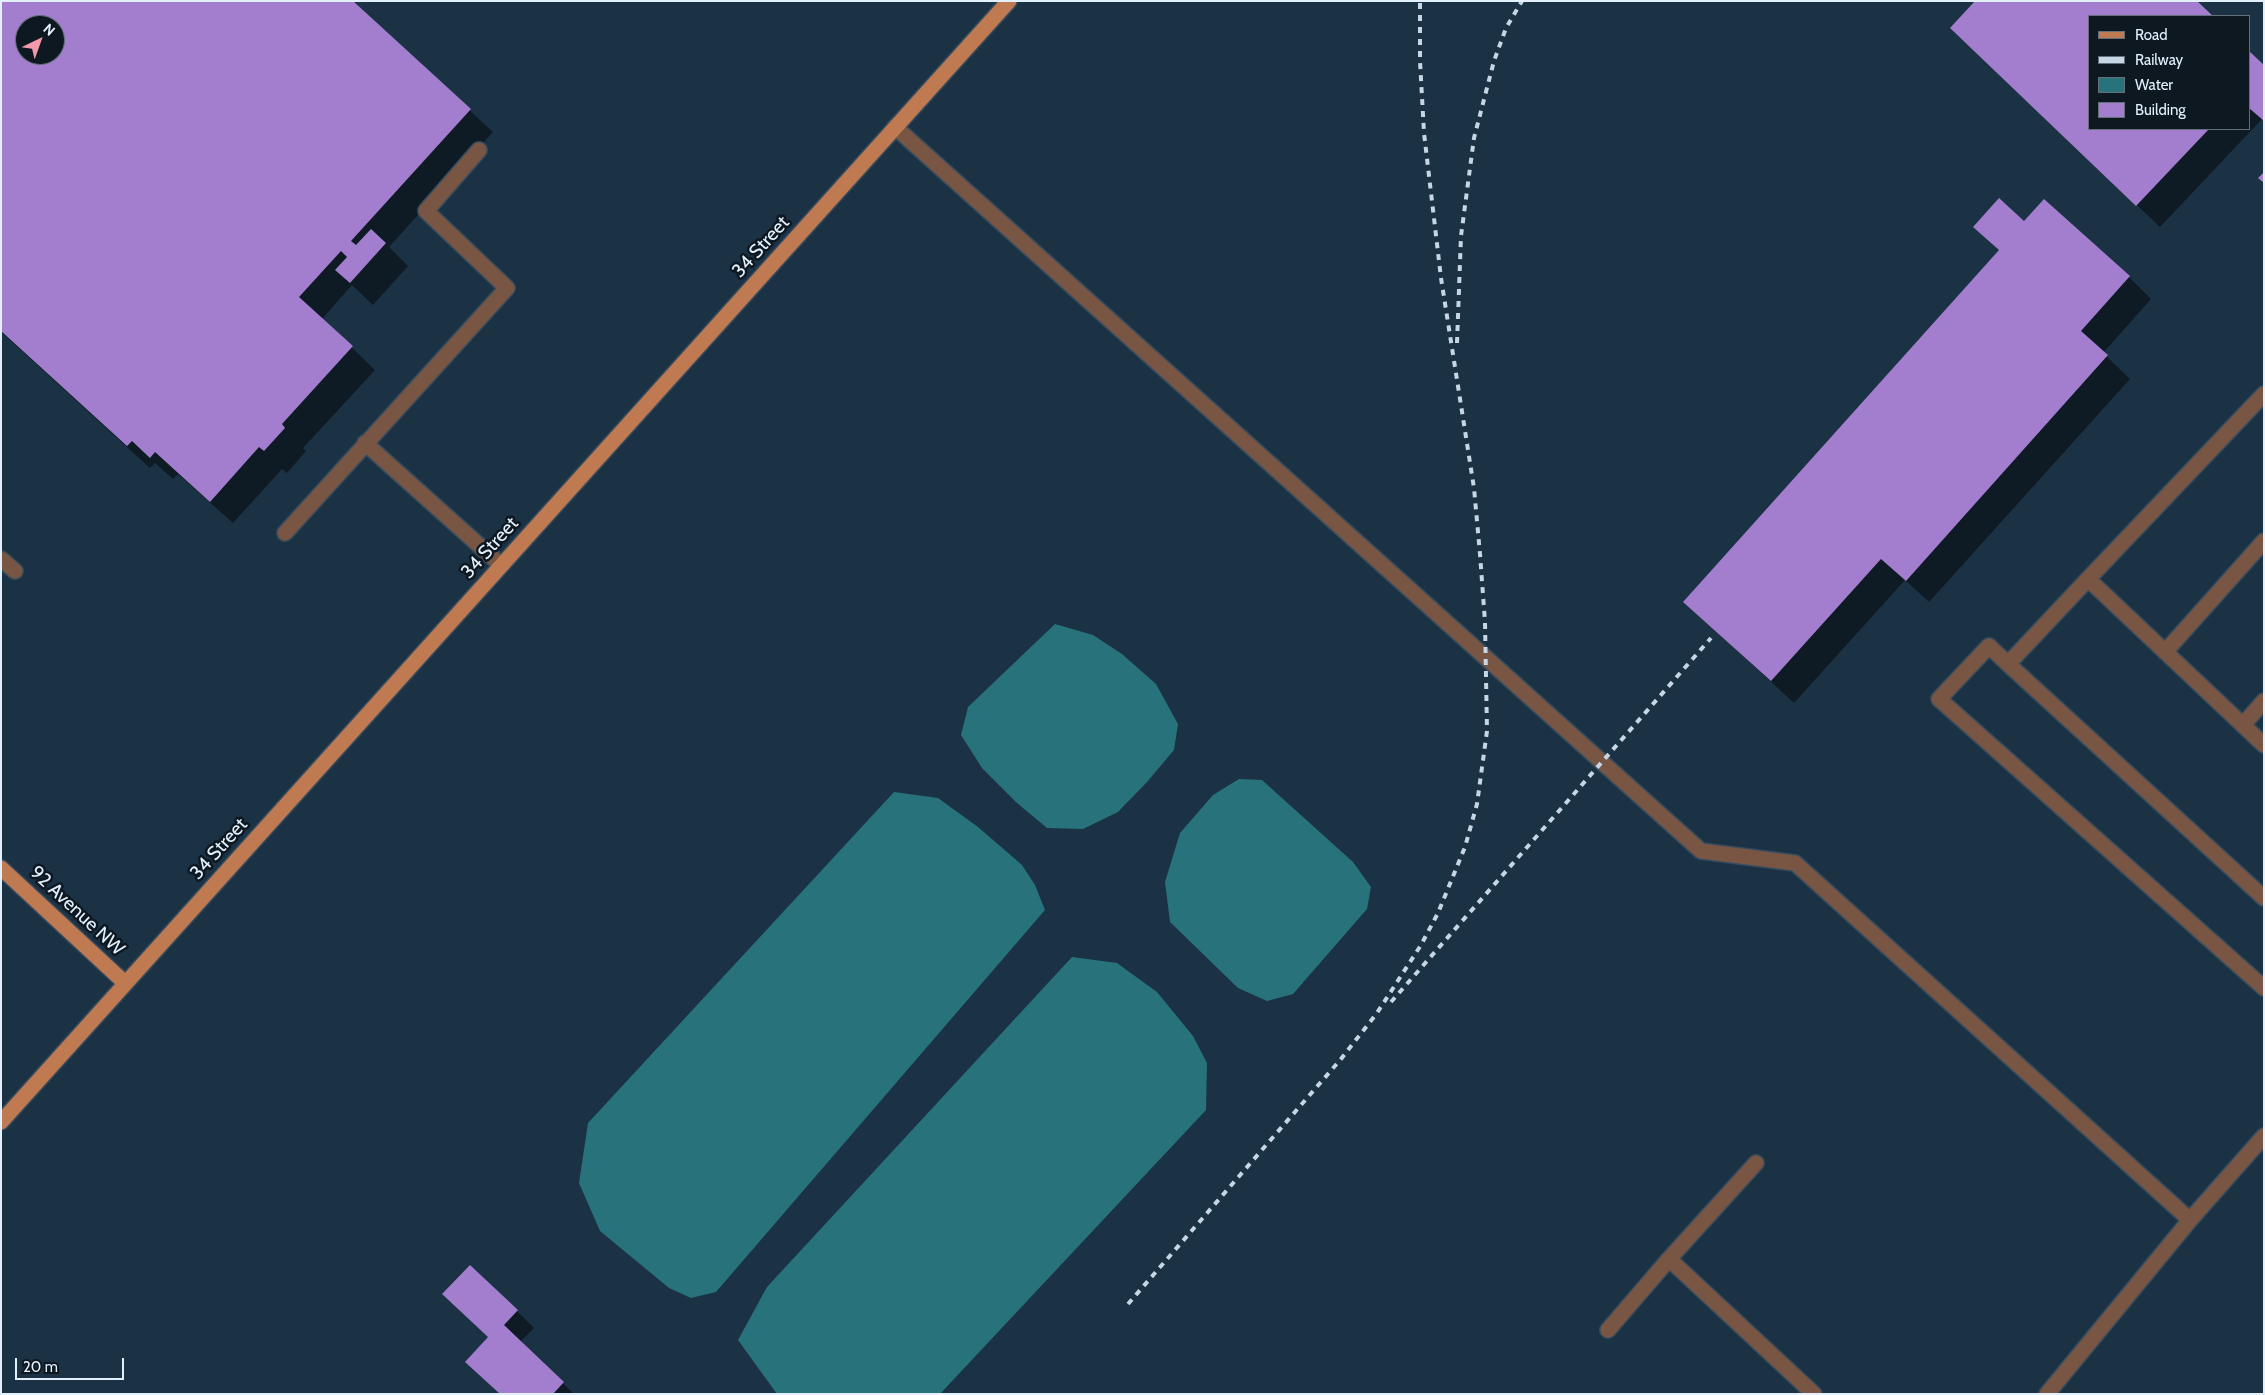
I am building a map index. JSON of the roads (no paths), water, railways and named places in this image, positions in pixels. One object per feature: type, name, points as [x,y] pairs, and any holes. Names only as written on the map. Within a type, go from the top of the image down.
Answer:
[{"type":"main road","name":"34 Street","points":[[1,1122],[1009,1]]},
{"type":"main road","name":"92 Avenue NW","points":[[1,868],[125,983]]},
{"type":"lane","points":[[896,127],[1701,851],[1794,863],[2190,1220]]},
{"type":"lane","points":[[285,533],[507,288],[426,211],[479,150]]},
{"type":"lane","points":[[2008,664],[2264,394]]},
{"type":"lane","points":[[365,443],[501,566]]},
{"type":"lane","points":[[2166,652],[2264,541]]},
{"type":"lane","points":[[1,559],[15,571]]},
{"type":"lane","points":[[2088,579],[2264,745]]},
{"type":"lane","points":[[2264,898],[1989,646],[1939,699],[2264,988]]},
{"type":"lane","points":[[2242,725],[2264,701]]},
{"type":"lane","points":[[2047,1394],[2190,1220],[2264,1136]]},
{"type":"lane","points":[[1608,1330],[1756,1163]]},
{"type":"lane","points":[[1669,1260],[1814,1394]]},
{"type":"water","points":[[1055,624],[1093,635],[1122,654],[1156,684],[1178,724],[1174,750],[1147,782],[1118,812],[1083,829],[1047,828],[1017,803],[982,768],[961,735],[968,707]]},
{"type":"water","points":[[1239,779],[1262,780],[1353,862],[1371,887],[1367,909],[1293,994],[1267,1001],[1238,988],[1170,922],[1165,882],[1180,833],[1213,795]]},
{"type":"water","points":[[894,792],[938,798],[978,827],[1022,865],[1035,885],[1045,910],[716,1292],[691,1298],[669,1288],[600,1231],[579,1183],[588,1123]]},
{"type":"water","points":[[1072,957],[1117,963],[1157,992],[1193,1036],[1207,1063],[1206,1110],[940,1394],[777,1394],[738,1340],[767,1287]]},
{"type":"railway","points":[[1128,1304],[1341,1059],[1377,1013],[1421,945],[1438,913],[1465,847],[1477,804],[1487,731],[1485,622],[1474,488],[1441,278],[1424,133],[1420,61],[1420,1]]},
{"type":"railway","points":[[1457,343],[1461,236],[1474,138],[1494,61],[1506,28],[1522,1]]},
{"type":"railway","points":[[1391,1002],[1711,638]]}]
